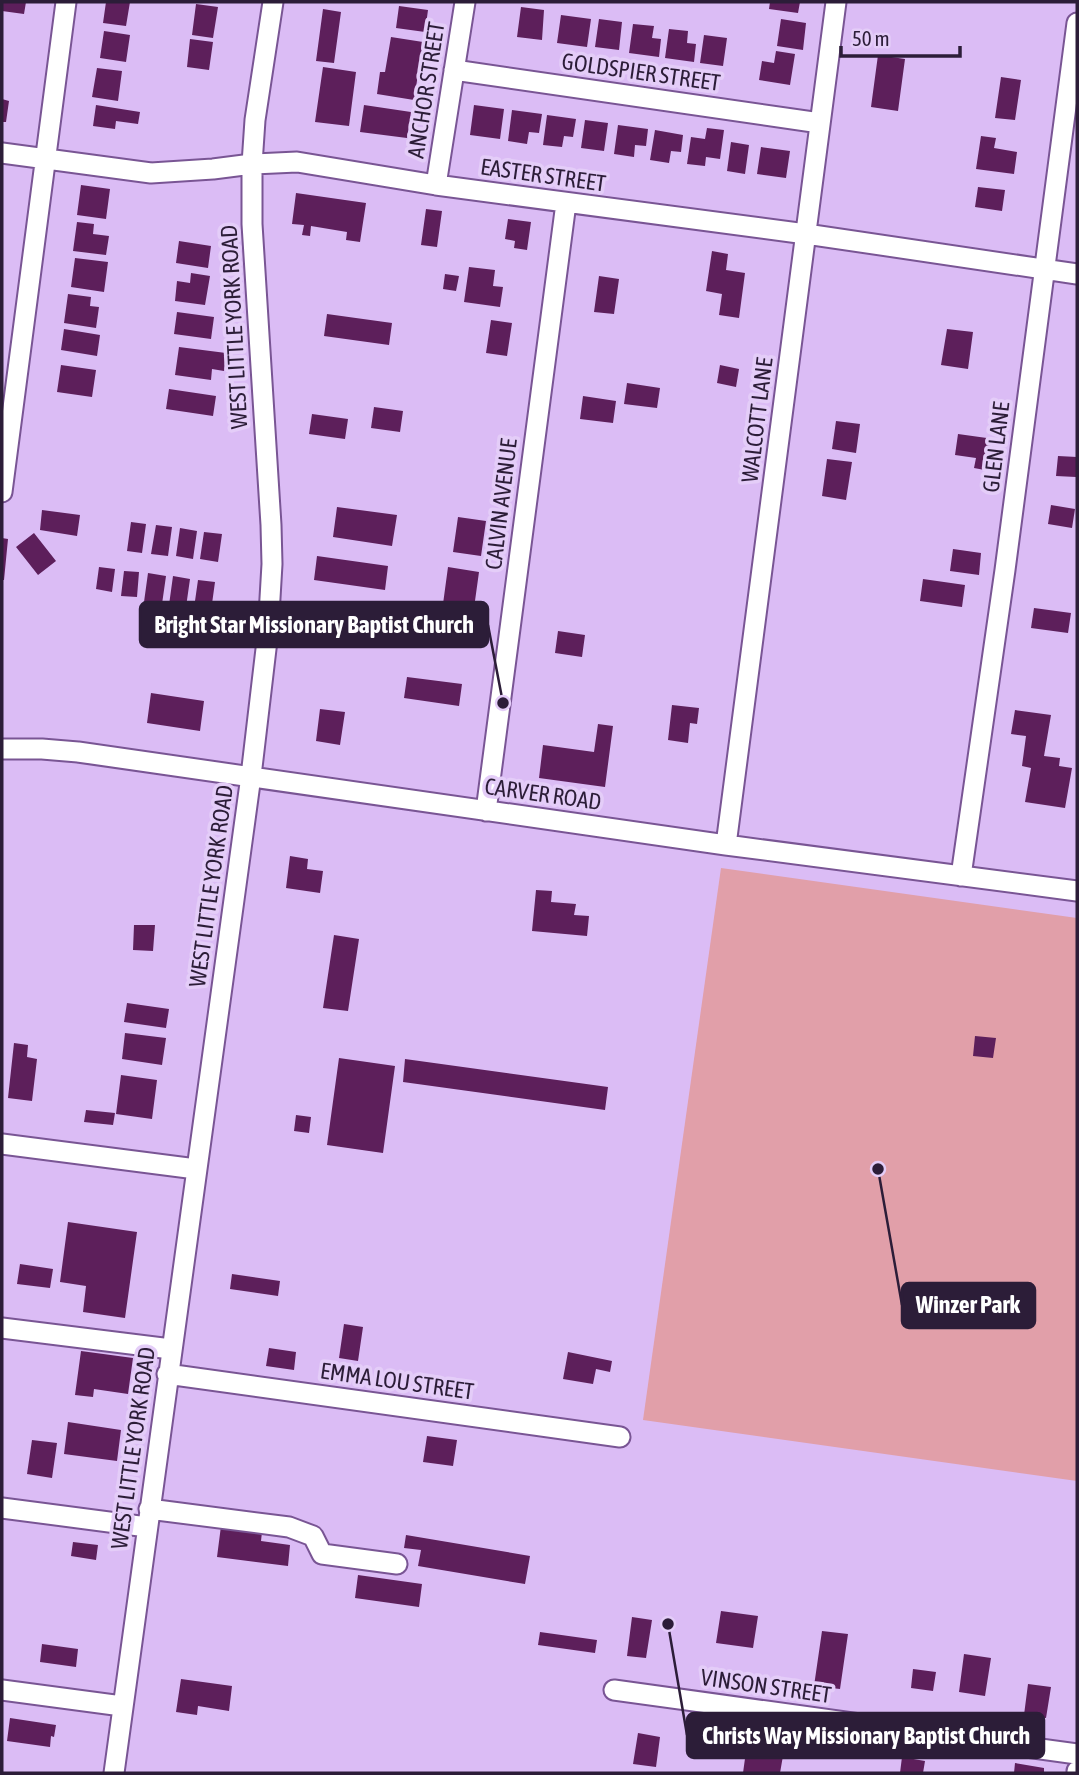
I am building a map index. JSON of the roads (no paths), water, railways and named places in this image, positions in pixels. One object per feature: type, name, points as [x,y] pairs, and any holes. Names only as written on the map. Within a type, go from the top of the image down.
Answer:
[{"type":"street","points":[[2,492],[66,2]]},
{"type":"street","name":"WEST LITTLE YORK ROAD","points":[[114,1773],[251,776],[268,632],[271,525],[252,225],[252,164],[255,120],[273,2]]},
{"type":"street","name":"ANCHOR STREET","points":[[436,185],[465,2]]},
{"type":"street","name":"WALCOTT LANE","points":[[726,845],[836,2]]},
{"type":"street","name":"GLEN LANE","points":[[961,876],[1077,23]]},
{"type":"street","name":"GOLDSPIER STREET","points":[[454,70],[820,123]]},
{"type":"street","name":"EASTER STREET","points":[[2,153],[151,173],[297,162],[436,185],[806,234],[1077,274]]},
{"type":"street","name":"CALVIN AVENUE","points":[[486,811],[566,203]]},
{"type":"street","name":"CARVER ROAD","points":[[2,749],[78,752],[726,845],[1077,891]]},
{"type":"street","points":[[2,1144],[196,1169]]},
{"type":"street","points":[[2,1328],[171,1349]]},
{"type":"street","name":"EMMA LOU STREET","points":[[167,1374],[620,1437]]},
{"type":"street","points":[[2,1508],[289,1527],[313,1536],[322,1554],[397,1564]]},
{"type":"street","points":[[2,1690],[122,1706]]},
{"type":"street","name":"VINSON STREET","points":[[614,1690],[1077,1754]]},
{"type":"place","name":"Bright Star Missionary Baptist Church","points":[[503,703]]},
{"type":"place","name":"Winzer Park","points":[[878,1169]]},
{"type":"place","name":"Christs Way Missionary Baptist Church","points":[[668,1624]]}]
